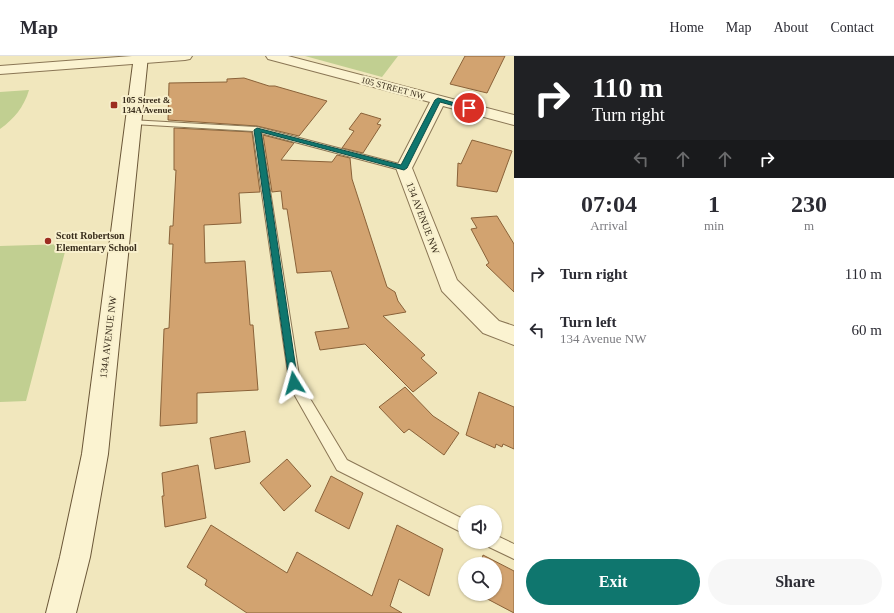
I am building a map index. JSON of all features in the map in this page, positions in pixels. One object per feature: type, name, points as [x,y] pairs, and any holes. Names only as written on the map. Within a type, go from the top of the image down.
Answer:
[{"type":"street","points":[[0,70],[141,58],[185,56]]},
{"type":"street","name":"105 STREET NW","points":[[273,56],[514,120]]},
{"type":"street","name":"134A AVENUE NW","points":[[61,613],[75,557],[95,454],[141,58]]},
{"type":"street","points":[[404,168],[438,100]]},
{"type":"street","name":"134 AVENUE NW","points":[[404,168],[449,285],[491,327],[514,336]]},
{"type":"lane","points":[[133,122],[257,130],[404,168]]},
{"type":"lane","points":[[257,130],[294,383],[342,465],[458,523]]},
{"type":"lane","points":[[502,546],[514,552]]},
{"type":"green space","points":[[305,56],[398,56],[382,77]]},
{"type":"green space","points":[[29,90],[18,112],[0,129],[0,92]]},
{"type":"green space","points":[[67,244],[26,401],[0,402],[0,246]]},
{"type":"building","points":[[465,56],[505,56],[487,93],[450,84]]},
{"type":"building","points":[[244,78],[327,101],[299,136],[257,126],[168,120],[169,83],[227,82],[227,79]]},
{"type":"building","points":[[361,113],[381,119],[377,124],[381,125],[363,153],[342,148],[354,131],[349,129]]},
{"type":"building","points":[[174,128],[252,132],[260,192],[239,193],[241,223],[204,225],[205,263],[245,261],[250,325],[253,325],[258,390],[197,393],[197,423],[160,426],[164,329],[169,328],[173,244],[169,244],[170,226],[173,226],[176,170],[174,170]]},
{"type":"building","points":[[263,135],[294,143],[281,160],[332,162],[337,155],[350,158],[352,179],[387,287],[395,292],[398,301],[406,312],[383,316],[425,355],[421,358],[437,373],[413,392],[365,344],[320,350],[315,332],[349,328],[331,271],[297,273],[287,209],[283,209],[281,191],[272,192]]},
{"type":"building","points":[[472,140],[512,151],[497,192],[457,186],[458,163],[461,164]]},
{"type":"building","points":[[497,216],[514,244],[514,292],[486,265],[489,263],[471,229],[477,228],[471,218]]},
{"type":"building","points":[[405,387],[433,416],[459,433],[444,455],[409,429],[404,433],[379,407]]},
{"type":"building","points":[[479,392],[514,407],[514,449],[503,444],[502,447],[496,444],[495,448],[466,435]]},
{"type":"building","points":[[245,431],[250,462],[215,469],[210,438]]},
{"type":"building","points":[[287,459],[311,486],[284,511],[260,483]]},
{"type":"building","points":[[198,465],[206,518],[165,527],[162,496],[164,496],[162,473]]},
{"type":"building","points":[[331,476],[363,493],[349,529],[315,511]]},
{"type":"building","points":[[211,525],[287,573],[297,552],[372,596],[397,525],[443,549],[429,596],[399,579],[390,606],[402,613],[247,613],[205,585],[207,580],[187,567]]},
{"type":"building","points":[[502,565],[514,571],[514,613],[491,601],[502,601]]},
{"type":"place","name":"105 Street & 134A Avenue","points":[[114,105]]},
{"type":"place","name":"Scott Robertson Elementary School","points":[[48,241]]},
{"type":"route","points":[[294,383],[257,130],[404,168],[438,100],[469,108]]}]
